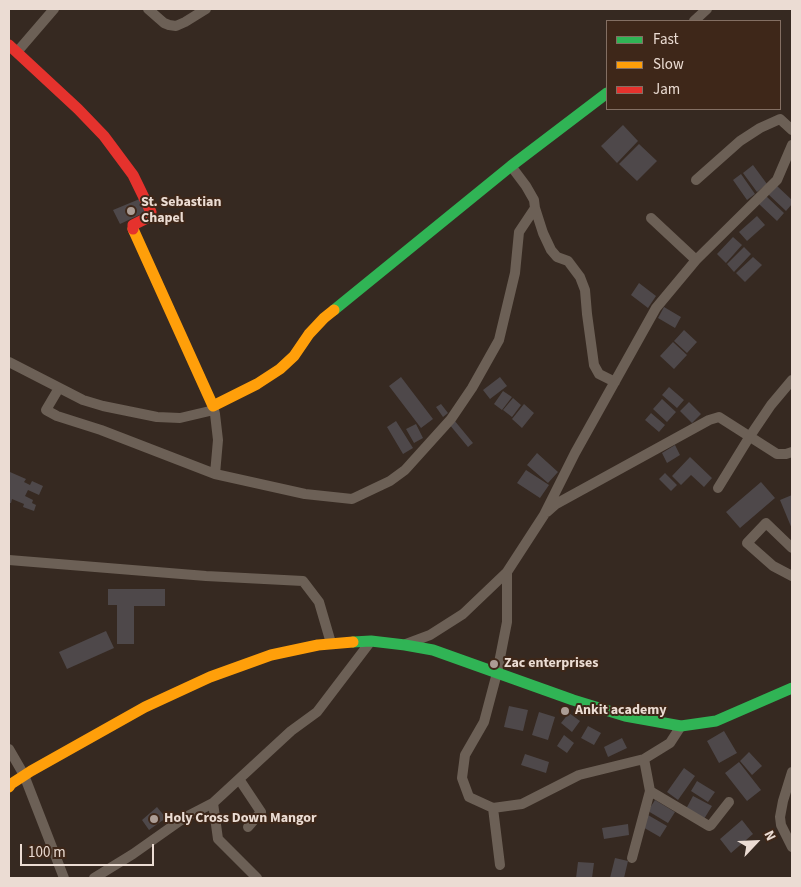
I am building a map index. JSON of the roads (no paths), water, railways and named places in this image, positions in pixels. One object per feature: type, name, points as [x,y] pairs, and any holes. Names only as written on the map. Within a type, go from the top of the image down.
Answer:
[{"type":"street","points":[[54,9],[13,48],[104,136],[133,175],[152,212],[149,218],[133,225],[134,233],[214,408],[218,440],[215,474]]},
{"type":"street","points":[[148,9],[164,23],[176,26],[206,9]]},
{"type":"street","points":[[695,20],[707,9]]},
{"type":"street","points":[[9,362],[83,400],[103,406],[157,417],[180,418],[214,408],[280,369],[294,356],[309,334],[324,318],[511,166],[606,95]]},
{"type":"street","points":[[696,180],[740,141],[760,128],[780,119],[792,130]]},
{"type":"street","points":[[405,645],[430,635],[462,614],[507,572],[544,515],[575,453],[656,308],[696,260],[777,180],[792,145]]},
{"type":"street","points":[[511,166],[534,200],[534,208],[551,250],[557,257],[568,261],[580,277],[585,290],[594,365],[599,374],[615,382]]},
{"type":"street","points":[[59,388],[46,410],[57,416],[118,436],[215,474],[305,494],[352,499],[390,481],[405,470],[450,419],[472,388],[499,340],[515,273],[519,232],[534,208]]},
{"type":"street","points":[[651,218],[696,260]]},
{"type":"street","points":[[718,488],[771,405],[792,380]]},
{"type":"street","points":[[544,515],[556,504],[709,420],[719,417],[777,454],[792,452]]},
{"type":"street","points":[[792,548],[766,523],[747,542],[773,566],[792,576]]},
{"type":"street","points":[[9,560],[206,576],[303,581],[318,602],[332,643]]},
{"type":"street","points":[[507,572],[507,622],[497,673],[484,722],[465,754],[462,778],[469,797],[492,808],[522,804],[579,775],[644,759],[670,743],[681,726]]},
{"type":"street","points":[[94,878],[134,854],[184,818],[213,803],[292,731],[317,712],[371,641]]},
{"type":"street","points":[[9,787],[24,775],[145,707],[210,677],[271,655],[332,643],[371,641],[433,650],[572,700],[625,716],[681,726],[716,721],[792,688]]},
{"type":"street","points":[[9,750],[24,775],[64,878]]},
{"type":"street","points":[[632,858],[650,791],[644,759]]},
{"type":"street","points":[[792,772],[784,795],[780,817],[781,825],[792,847]]},
{"type":"street","points":[[239,779],[261,812],[248,827]]},
{"type":"street","points":[[650,791],[709,826],[729,802]]},
{"type":"street","points":[[213,803],[218,839],[257,878]]},
{"type":"street","points":[[492,808],[500,865]]},
{"type":"place","name":"St. Sebastian Chapel","points":[[131,211]]},
{"type":"place","name":"Zac enterprises","points":[[494,664]]},
{"type":"place","name":"Ankit academy","points":[[565,711]]},
{"type":"place","name":"Holy Cross Down Mangor","points":[[154,819]]}]
